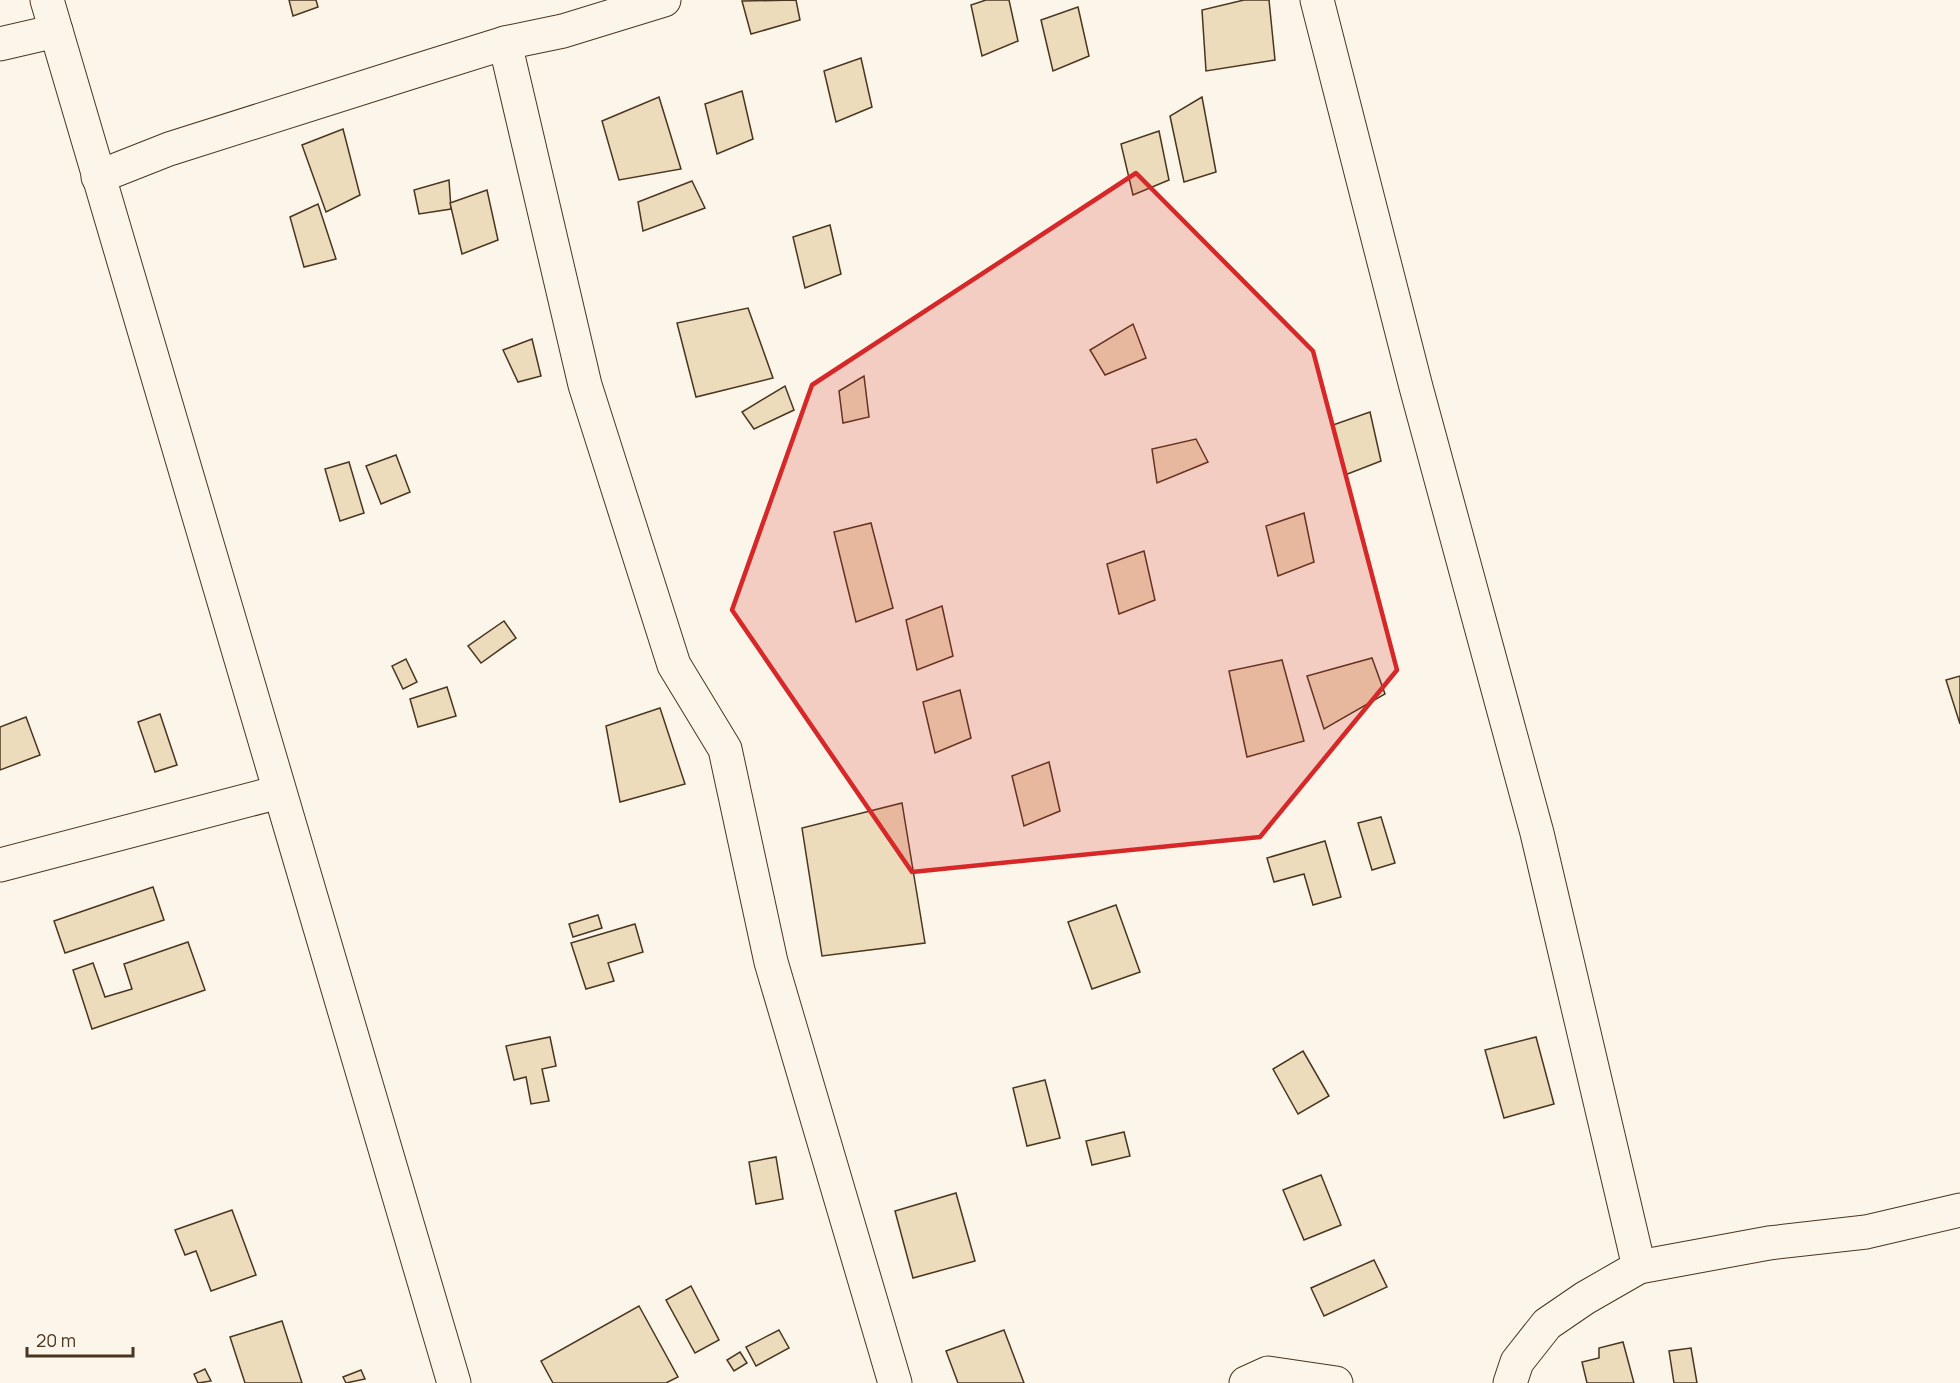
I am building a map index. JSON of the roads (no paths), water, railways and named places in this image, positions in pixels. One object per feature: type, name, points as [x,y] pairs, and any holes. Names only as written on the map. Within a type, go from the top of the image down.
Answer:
[{"type":"street","points":[[46,0],[454,1383]]},
{"type":"street","points":[[98,177],[169,149],[505,43],[563,32],[664,0]]},
{"type":"street","points":[[1317,0],[1419,398],[1537,833],[1639,1267]]},
{"type":"street","points":[[0,44],[56,31]]},
{"type":"street","points":[[505,43],[585,385],[674,665],[725,749],[771,962],[895,1383]]},
{"type":"street","points":[[0,865],[279,792]]},
{"type":"street","points":[[1510,1383],[1517,1362],[1547,1324],[1585,1298],[1639,1267],[1769,1243],[1866,1232],[1960,1210]]},
{"type":"street","points":[[1246,1383],[1268,1372],[1336,1383]]}]
